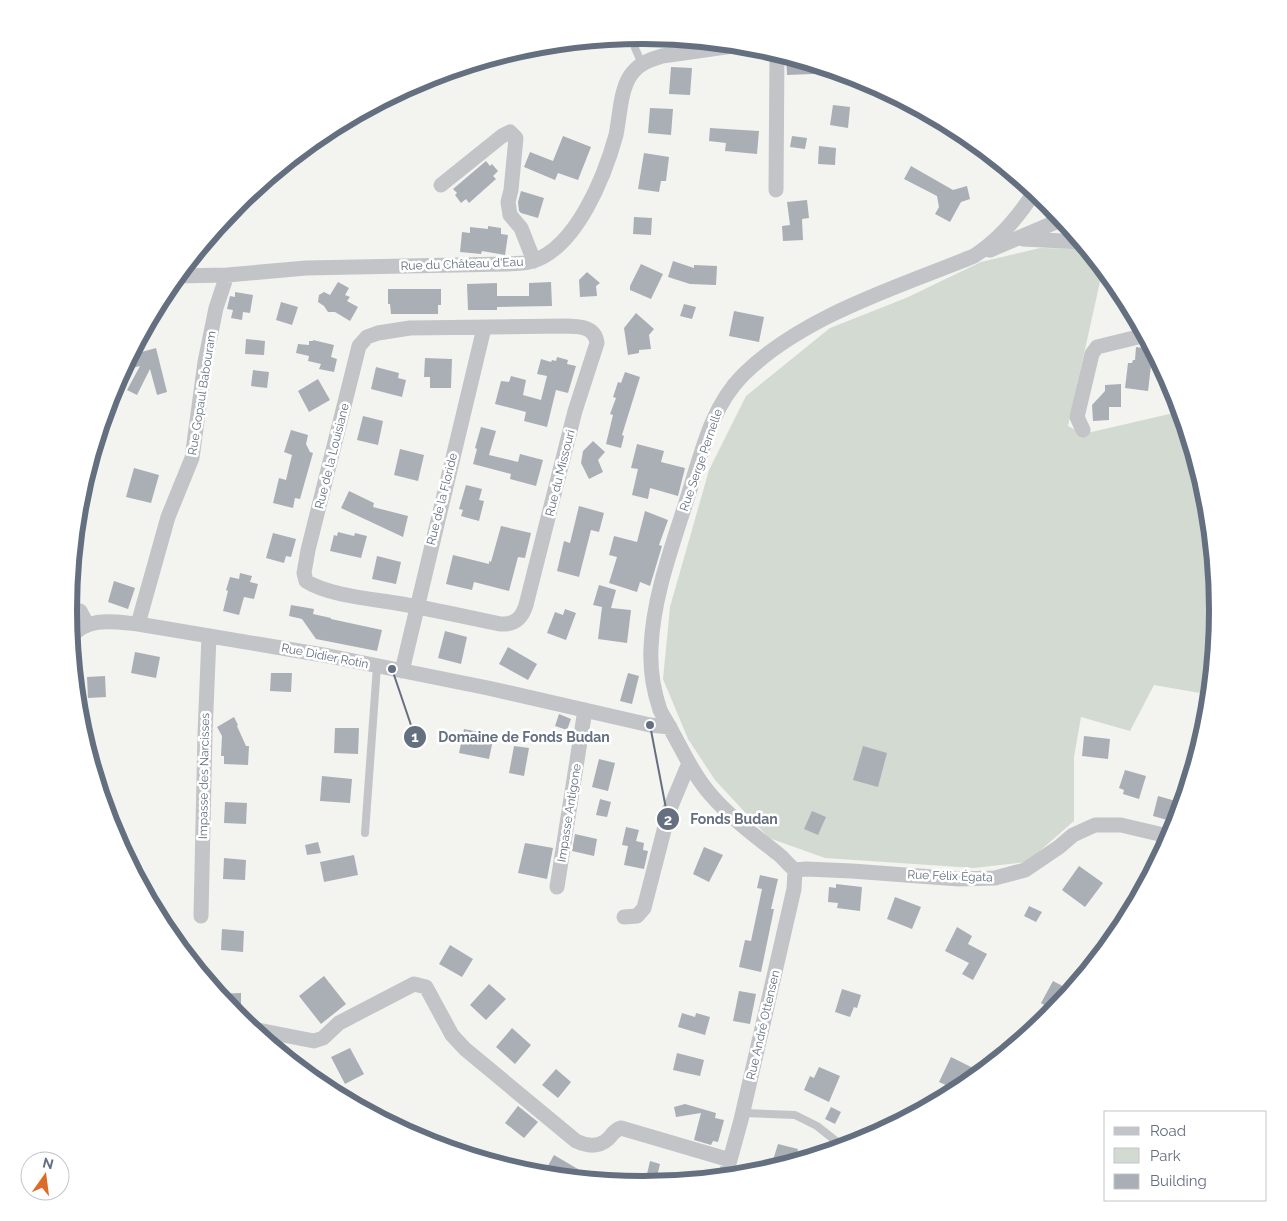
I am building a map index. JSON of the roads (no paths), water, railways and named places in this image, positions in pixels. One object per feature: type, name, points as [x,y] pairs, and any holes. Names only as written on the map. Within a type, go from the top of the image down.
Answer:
[{"type":"street","points":[[642,64],[650,59],[662,56],[711,48]]},
{"type":"street","points":[[776,190],[777,60]]},
{"type":"street","name":"Rue du Château d'Eau","points":[[186,276],[227,275],[306,268],[507,264],[534,261],[545,256],[578,223],[588,206],[611,150],[626,86],[630,76],[642,64]]},
{"type":"street","points":[[441,185],[502,136],[510,132],[516,138],[508,202],[510,215],[522,228],[534,261]]},
{"type":"street","name":"Rue Serge Pernelle","points":[[795,870],[788,866],[780,855],[742,824],[711,795],[689,763],[660,711],[655,686],[651,652],[653,625],[670,554],[708,432],[722,401],[732,387],[755,364],[778,346],[818,321],[974,256],[986,248],[1000,234],[1030,197]]},
{"type":"street","points":[[974,256],[1056,222]]},
{"type":"street","points":[[1017,239],[1074,242]]},
{"type":"street","name":"Rue Gopaul Babouram","points":[[138,624],[168,517],[192,458],[204,362],[216,308],[227,275]]},
{"type":"street","name":"Rue du Missouri","points":[[416,606],[500,624],[514,623],[523,615],[576,411],[597,343],[594,332],[579,327],[484,328]]},
{"type":"street","name":"Rue de la Louisiane","points":[[416,606],[330,591],[314,586],[306,581],[304,573],[308,550],[359,346],[367,337],[378,332],[410,328],[484,328]]},
{"type":"street","name":"Rue de la Floride","points":[[402,671],[484,328]]},
{"type":"street","points":[[1082,430],[1077,416],[1092,354],[1098,346],[1139,337]]},
{"type":"street","points":[[77,610],[80,611],[87,624],[78,630]]},
{"type":"street","name":"Rue Didier Rotin","points":[[87,624],[108,622],[138,624],[329,656],[650,725],[670,727]]},
{"type":"street","name":"Impasse des Narcisses","points":[[200,916],[204,734],[209,636]]},
{"type":"street","name":"Impasse Antigone","points":[[557,887],[585,710]]},
{"type":"street","points":[[624,917],[637,916],[644,908],[669,811],[689,763]]},
{"type":"street","name":"Rue Félix Égata","points":[[795,870],[806,869],[965,879],[995,878],[1025,870],[1073,835],[1095,825],[1121,825],[1163,836]]},
{"type":"street","name":"Rue André Ottensen","points":[[727,1170],[794,889],[795,870]]},
{"type":"street","points":[[264,1031],[314,1041],[323,1038],[339,1023],[414,984],[426,987],[452,1034],[465,1050],[576,1141],[589,1146],[598,1145],[621,1128],[730,1160]]},
{"type":"lane","points":[[635,44],[635,48],[642,64]]},
{"type":"lane","points":[[365,833],[377,666]]},
{"type":"lane","points":[[743,1110],[794,1115],[818,1126],[836,1143]]},
{"type":"place","name":"Domaine de Fonds Budan","points":[[392,669]]},
{"type":"place","name":"Fonds Budan","points":[[650,725]]}]
